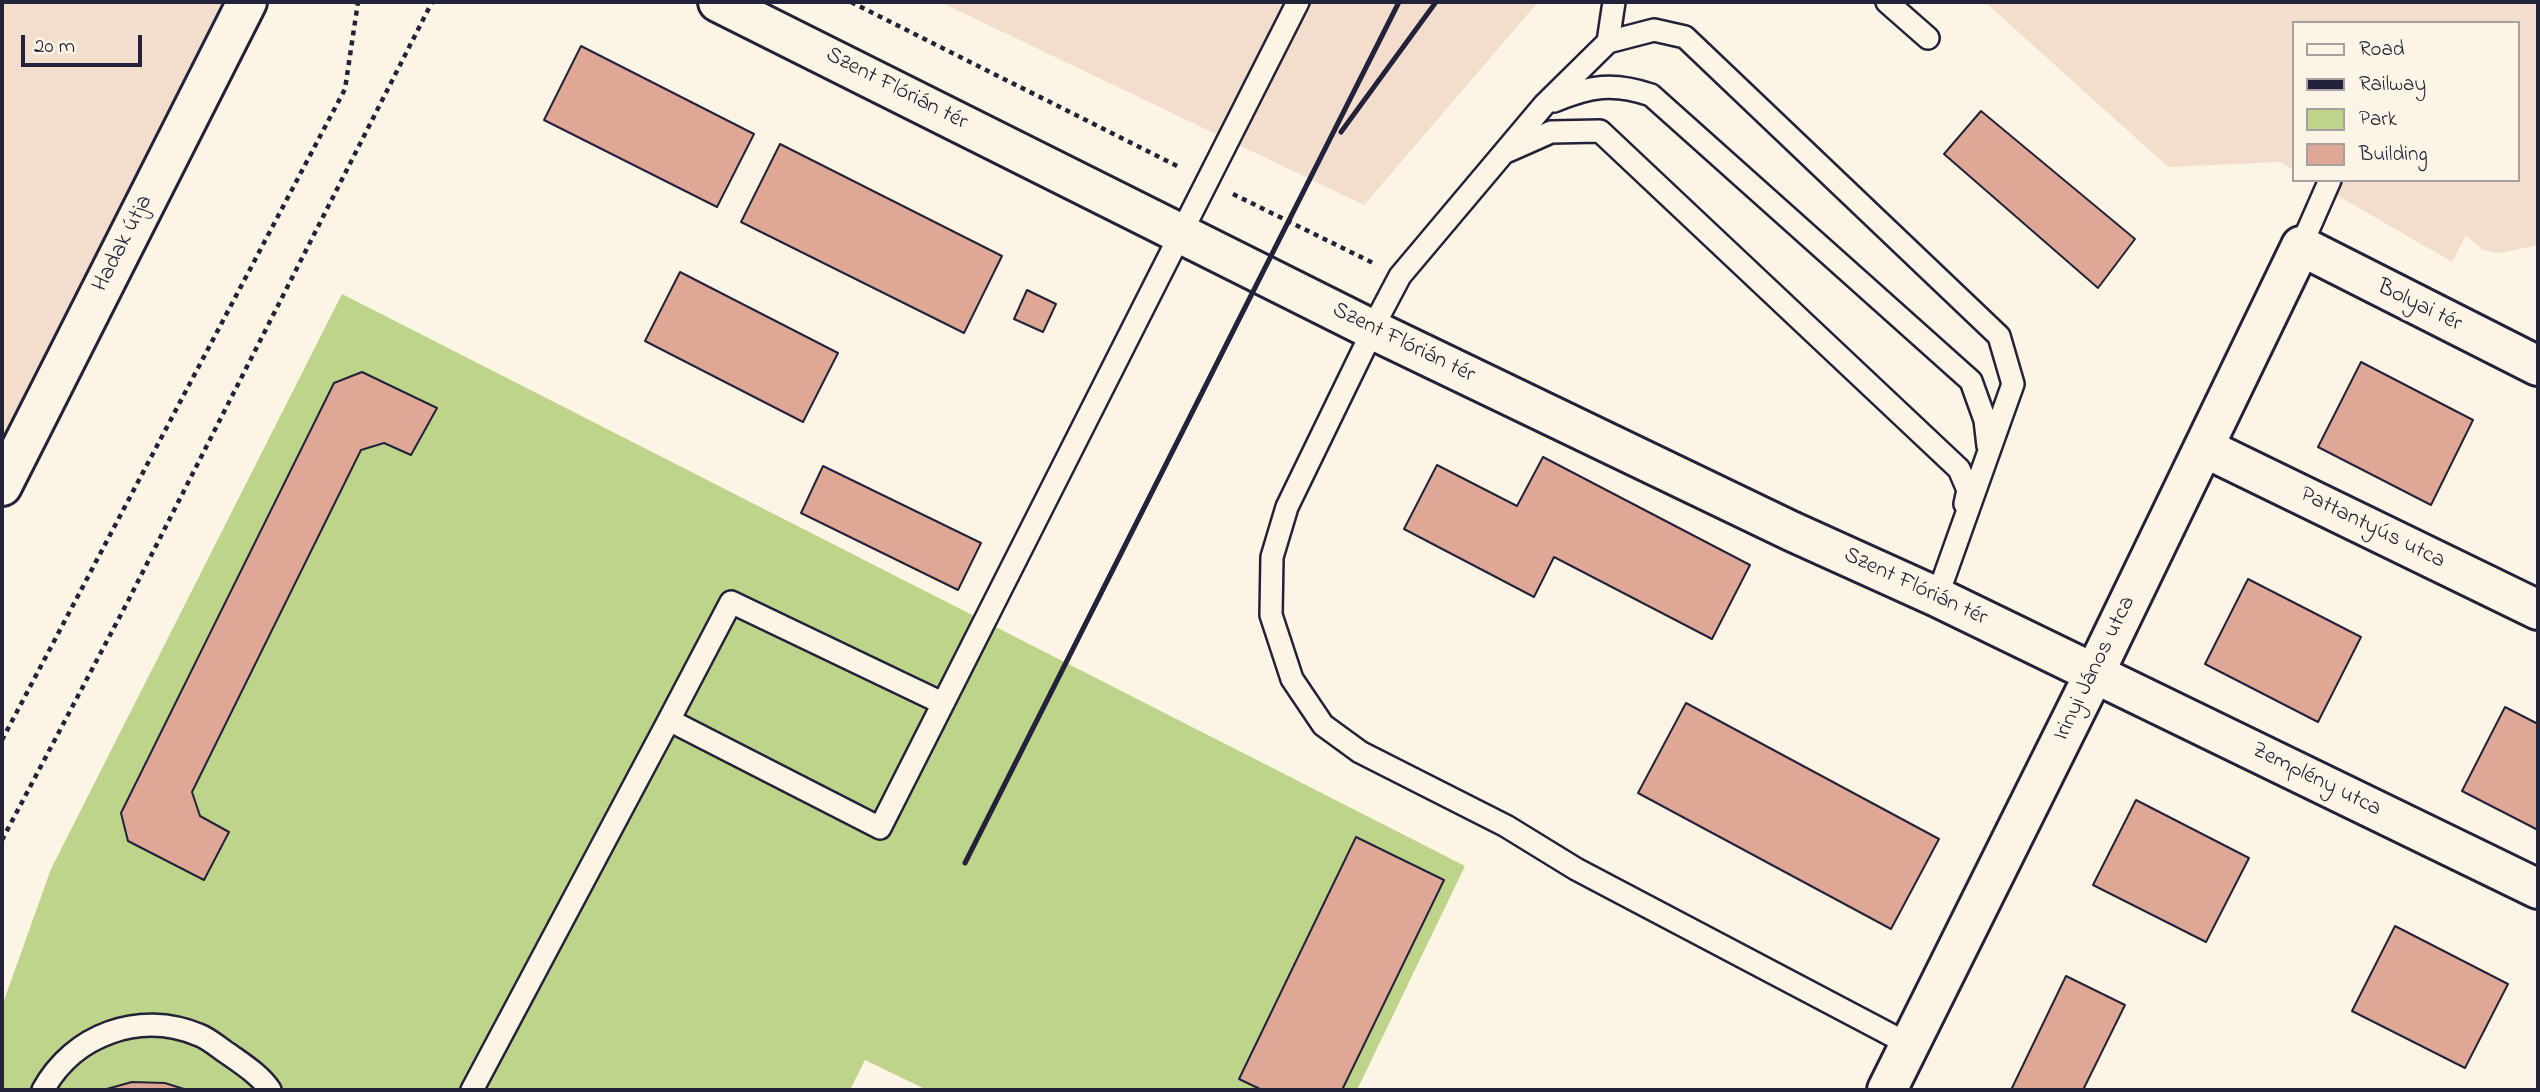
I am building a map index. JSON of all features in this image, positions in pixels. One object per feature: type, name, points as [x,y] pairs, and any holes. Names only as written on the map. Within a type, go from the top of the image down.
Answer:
[{"type":"street","name":"Hadak útja","points":[[2,486],[247,2]]},
{"type":"street","name":"Szent Flórián tér","points":[[718,2],[1373,329],[2094,674]]},
{"type":"street","name":"Bolyai tér","points":[[2301,246],[2538,366]]},
{"type":"street","name":"Irinyi János utca","points":[[1887,1090],[2205,448],[2301,246]]},
{"type":"street","name":"Pattantyús utca","points":[[2205,448],[2538,610]]},
{"type":"street","name":"Zemplény utca","points":[[2094,674],[2538,889]]},
{"type":"lane","points":[[669,720],[880,828],[1298,2]]},
{"type":"lane","points":[[1608,41],[1614,2]]},
{"type":"lane","points":[[1887,2],[1928,37]]},
{"type":"lane","points":[[1910,1045],[1576,869],[1506,826],[1360,752],[1323,725],[1292,679],[1271,615],[1272,557],[1287,507],[1399,276],[1544,105],[1608,41],[1654,30],[1685,37],[1999,335],[2013,384],[1937,597]]},
{"type":"lane","points":[[1544,105],[1581,90],[1624,86],[1650,95],[1971,381],[1985,420],[1989,452]]},
{"type":"lane","points":[[1502,154],[1551,132],[1600,131],[1959,469],[1968,490],[1958,537]]},
{"type":"lane","points":[[2301,246],[2329,182]]},
{"type":"lane","points":[[472,1090],[731,601],[942,703]]},
{"type":"lane","points":[[43,1090],[52,1073],[81,1044],[105,1033],[164,1026],[200,1035],[238,1060],[270,1090]]},
{"type":"path","points":[[2,740],[345,89],[358,2]]},
{"type":"path","points":[[2,841],[134,590],[432,2]]},
{"type":"path","points":[[851,2],[1399,276]]},
{"type":"shaded area","points":[[2,2],[248,2],[2,506]]},
{"type":"shaded area","points":[[940,2],[1538,2],[1364,205]]},
{"type":"shaded area","points":[[1985,2],[2538,2],[2538,245],[2500,253],[2483,250],[2466,235],[2452,262],[2314,182],[2519,182],[2519,21],[2292,21],[2292,169],[2280,162],[2168,167]]},
{"type":"green space","points":[[342,294],[1465,866],[1357,1090],[927,1090],[865,1060],[850,1090],[2,1090],[2,1006],[51,869]]},
{"type":"building","points":[[581,46],[754,134],[717,207],[544,120]]},
{"type":"building","points":[[1981,111],[2135,239],[2098,288],[1944,154]]},
{"type":"building","points":[[780,144],[1002,256],[964,333],[741,222]]},
{"type":"building","points":[[680,272],[838,353],[803,422],[645,341]]},
{"type":"building","points":[[1027,290],[1056,304],[1043,332],[1014,319]]},
{"type":"building","points":[[2361,362],[2473,420],[2431,505],[2318,447]]},
{"type":"building","points":[[362,372],[437,408],[411,455],[384,443],[361,450],[192,792],[200,816],[229,832],[204,880],[128,841],[121,813],[334,383]]},
{"type":"building","points":[[1543,457],[1750,565],[1712,639],[1554,557],[1534,597],[1404,529],[1437,465],[1517,506]]},
{"type":"building","points":[[823,466],[981,543],[958,590],[801,513]]},
{"type":"building","points":[[2248,579],[2361,637],[2318,722],[2205,664]]},
{"type":"building","points":[[1686,703],[1939,839],[1891,929],[1638,793]]},
{"type":"building","points":[[2505,707],[2538,724],[2538,830],[2462,791]]},
{"type":"building","points":[[2136,800],[2249,858],[2206,942],[2093,885]]},
{"type":"building","points":[[1356,837],[1444,880],[1342,1090],[1262,1090],[1239,1079]]},
{"type":"building","points":[[2395,926],[2508,984],[2465,1068],[2352,1011]]},
{"type":"building","points":[[2066,976],[2125,1005],[2083,1090],[2011,1090]]},
{"type":"building","points":[[132,1082],[165,1083],[187,1090],[103,1090]]},
{"type":"railway","points":[[965,863],[1399,2]]},
{"type":"railway","points":[[1341,132],[1436,2]]}]
